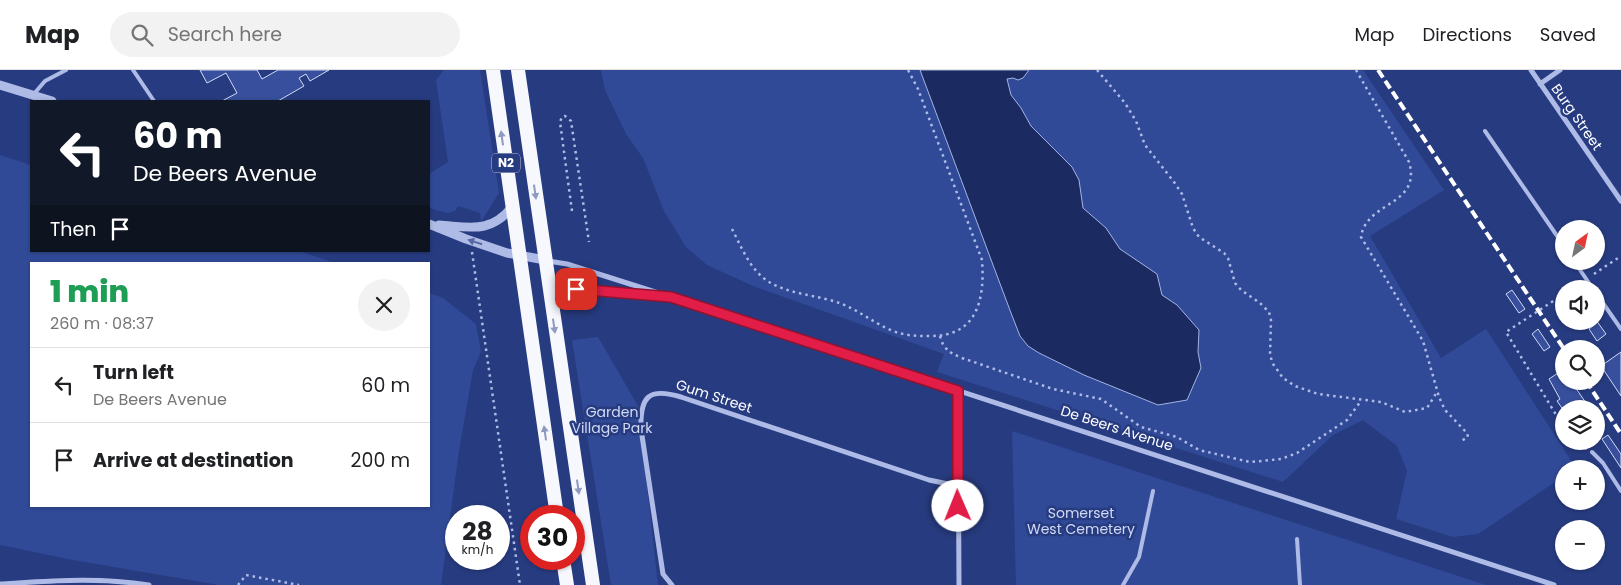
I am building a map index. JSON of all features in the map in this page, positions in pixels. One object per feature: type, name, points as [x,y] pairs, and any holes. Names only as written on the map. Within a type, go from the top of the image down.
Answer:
[{"type":"highway","name":"N2","points":[[493,70],[555,505]]},
{"type":"highway","name":"N2","points":[[518,70],[593,585]]},
{"type":"highway","points":[[565,570],[567,585]]},
{"type":"street","name":"Burg Street","points":[[1531,70],[1621,201]]},
{"type":"street","points":[[1540,84],[1560,70]]},
{"type":"street","points":[[0,85],[49,100]]},
{"type":"street","name":"De Beers Avenue","points":[[430,224],[481,227],[502,219],[512,208]]},
{"type":"street","name":"De Beers Avenue","points":[[430,224],[471,241],[519,255],[567,264],[671,297],[1554,585]]},
{"type":"street","name":"De Beers Avenue","points":[[551,303],[564,292],[576,289],[671,297]]},
{"type":"street","points":[[958,391],[959,585]]},
{"type":"street","name":"Gum Street","points":[[672,585],[662,574],[642,429],[641,410],[647,399],[660,392],[675,395],[929,480],[958,486]]},
{"type":"street","points":[[0,584],[84,579],[118,580],[149,585]]},
{"type":"lane","points":[[33,95],[48,78],[66,70]]},
{"type":"lane","points":[[133,70],[153,100]]},
{"type":"lane","points":[[1485,131],[1555,233]]},
{"type":"lane","points":[[1605,306],[1621,329]]},
{"type":"lane","points":[[1592,452],[1603,463],[1621,490]]},
{"type":"lane","points":[[1123,585],[1139,557],[1153,491]]},
{"type":"lane","points":[[1297,539],[1300,585]]},
{"type":"path","points":[[732,229],[755,270],[769,282],[788,290],[840,303],[858,310],[891,330],[908,336],[940,336],[967,325],[974,315],[982,288],[982,260],[918,89],[908,70]]},
{"type":"path","points":[[1096,70],[1125,103],[1136,122],[1145,145],[1178,188],[1193,228],[1199,237],[1224,253],[1228,258],[1235,283],[1269,312],[1271,320],[1270,355],[1273,364],[1283,378],[1307,392],[1345,396],[1361,401],[1381,402],[1405,412],[1416,412],[1427,408],[1437,392]]},
{"type":"path","points":[[1356,70],[1409,162],[1412,174],[1412,181],[1406,190],[1365,224],[1361,237],[1423,341],[1437,392],[1445,410],[1467,433],[1468,437],[1461,441]]},
{"type":"path","points":[[572,211],[560,122],[560,119],[565,116],[571,121],[589,242]]},
{"type":"path","points":[[471,241],[520,585]]},
{"type":"path","points":[[1585,280],[1621,256]]},
{"type":"path","points":[[1555,300],[1506,332],[1555,413]]},
{"type":"path","points":[[940,336],[942,345],[950,353],[962,358],[1044,386],[1101,399],[1141,427],[1177,437],[1199,450],[1250,462],[1281,459],[1297,453],[1347,420],[1361,401]]},
{"type":"path","points":[[238,585],[246,575],[299,585]]},
{"type":"green space","points":[[444,70],[480,70],[499,193],[481,222],[480,213],[458,206],[455,211],[448,213],[430,208],[430,173],[448,162],[436,80]]},
{"type":"green space","points":[[601,70],[1363,70],[1444,190],[1370,236],[1441,358],[1486,329],[1555,436],[1555,450],[1564,450],[1571,460],[1555,460],[1555,482],[1478,534],[1453,537],[1396,519],[1407,471],[1397,446],[1363,420],[1333,435],[1283,482],[937,372],[944,354],[753,286],[707,265],[686,247],[664,211],[643,158],[626,134],[605,90]]},
{"type":"green space","points":[[0,155],[30,165],[30,252],[302,252],[332,262],[30,262],[30,507],[430,507],[430,293],[443,298],[476,324],[481,352],[473,370],[452,505],[445,505],[445,555],[441,585],[219,585],[73,560],[0,545]]},
{"type":"green space","name":"Garden Village Park","points":[[598,337],[638,406],[658,585],[611,585],[572,340]]},
{"type":"green space","name":"Somerset West Cemetery","points":[[1012,431],[1486,585],[1016,585]]},
{"type":"shaded area","points":[[920,70],[1029,70],[1023,78],[1018,80],[1013,78],[1007,79],[1011,95],[1031,126],[1072,167],[1079,180],[1083,208],[1106,228],[1120,249],[1157,274],[1162,295],[1177,305],[1199,330],[1198,352],[1201,368],[1187,400],[1158,405],[1084,375],[1028,346],[1020,336],[1011,313]]},
{"type":"building","points":[[200,70],[257,70],[262,79],[278,70],[329,70],[310,81],[306,74],[299,78],[304,86],[280,100],[224,100],[237,93],[226,73],[207,83]]},
{"type":"building","points":[[1512,290],[1525,309],[1519,313],[1506,294]]},
{"type":"building","points":[[1538,329],[1550,347],[1544,351],[1532,334]]},
{"type":"building","points":[[1590,330],[1603,330],[1606,334],[1596,340]]},
{"type":"building","points":[[1621,352],[1621,396],[1605,372],[1605,363]]},
{"type":"building","points":[[1555,375],[1555,390],[1549,379]]},
{"type":"building","points":[[1555,390],[1577,390],[1584,400],[1558,400],[1560,399]]},
{"type":"building","points":[[1608,435],[1621,454],[1621,468],[1605,444],[1605,437]]},
{"type":"railway","points":[[1378,70],[1558,340]]},
{"type":"railway","points":[[1592,390],[1621,434]]},
{"type":"route","points":[[576,289],[584,288],[671,297],[958,391],[958,506]]}]
